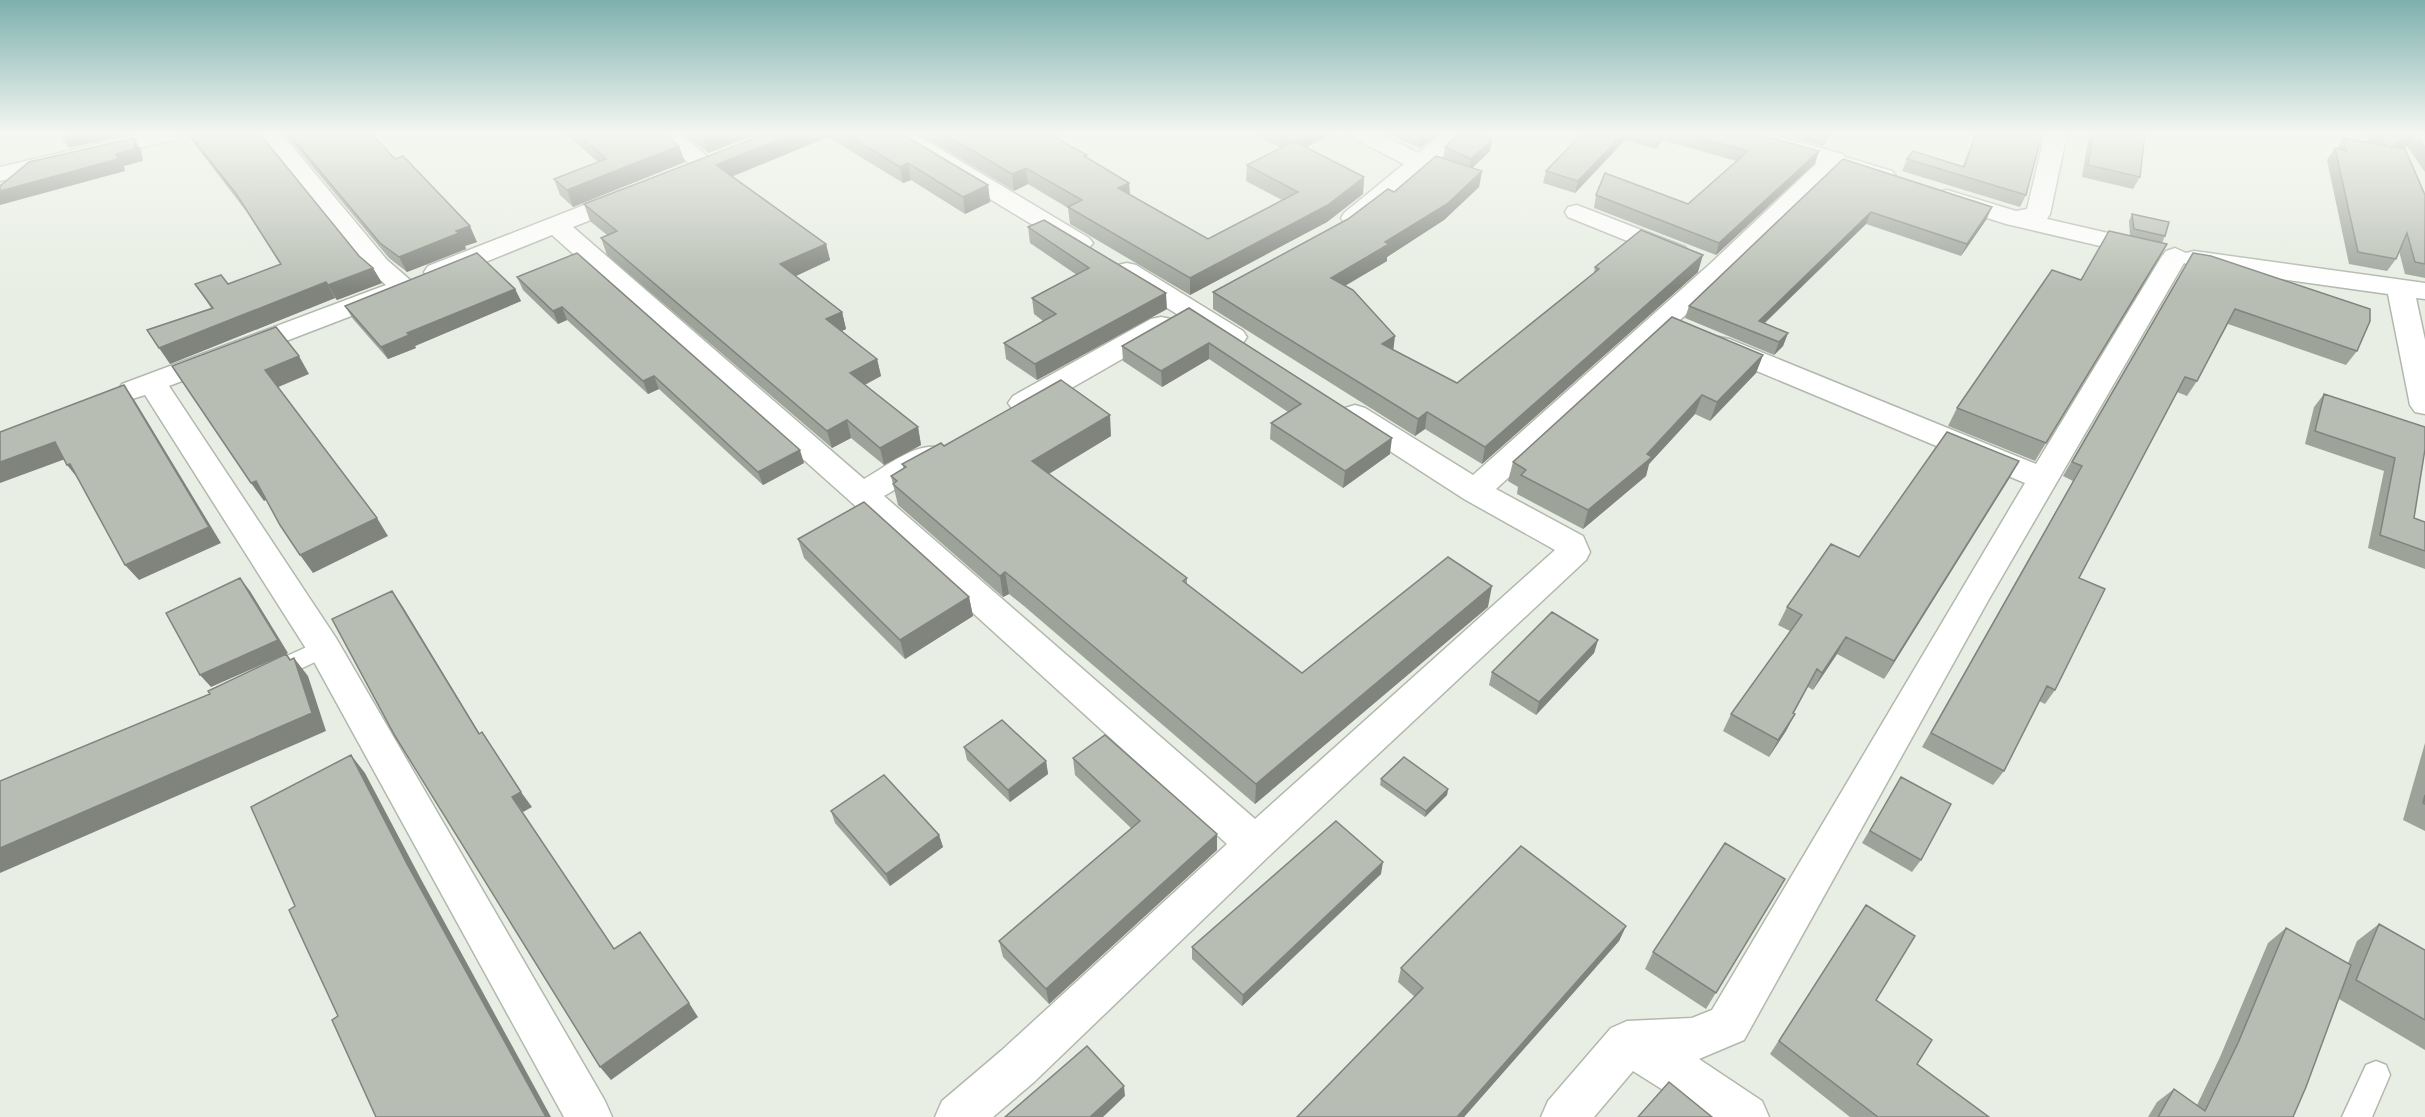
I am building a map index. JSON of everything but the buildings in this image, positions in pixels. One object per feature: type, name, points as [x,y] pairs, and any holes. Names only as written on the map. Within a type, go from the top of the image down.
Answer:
[{"type":"street","points":[[313,186],[378,265],[404,286]]},
{"type":"street","points":[[992,186],[1200,303],[1259,354]]},
{"type":"street","points":[[1337,230],[1393,186]]},
{"type":"street","points":[[1475,491],[1720,269],[1800,186]]},
{"type":"street","points":[[1914,186],[2015,219],[2175,256],[2412,289],[2425,405]]},
{"type":"street","points":[[2015,219],[2038,214],[2044,186]]},
{"type":"street","points":[[108,398],[404,286],[554,224],[652,187]]},
{"type":"street","points":[[1577,212],[1720,269]]},
{"type":"street","points":[[554,224],[862,494],[1255,844]]},
{"type":"street","points":[[1564,1117],[1627,1043],[1689,1042],[1712,1035],[1728,1025],[2043,479],[2175,256]]},
{"type":"street","points":[[1006,413],[1200,303]]},
{"type":"street","points":[[1662,321],[2043,479]]},
{"type":"street","points":[[152,383],[324,648],[589,1117]]},
{"type":"street","points":[[958,1117],[1018,1066],[1255,844],[1574,552],[1571,544],[1475,491],[1328,399]]},
{"type":"street","points":[[862,494],[954,442]]},
{"type":"street","points":[[1627,1043],[1697,1083],[1746,1117]]},
{"type":"lane","points":[[253,681],[324,648]]},
{"type":"lane","points":[[2356,1117],[2376,1075]]}]
